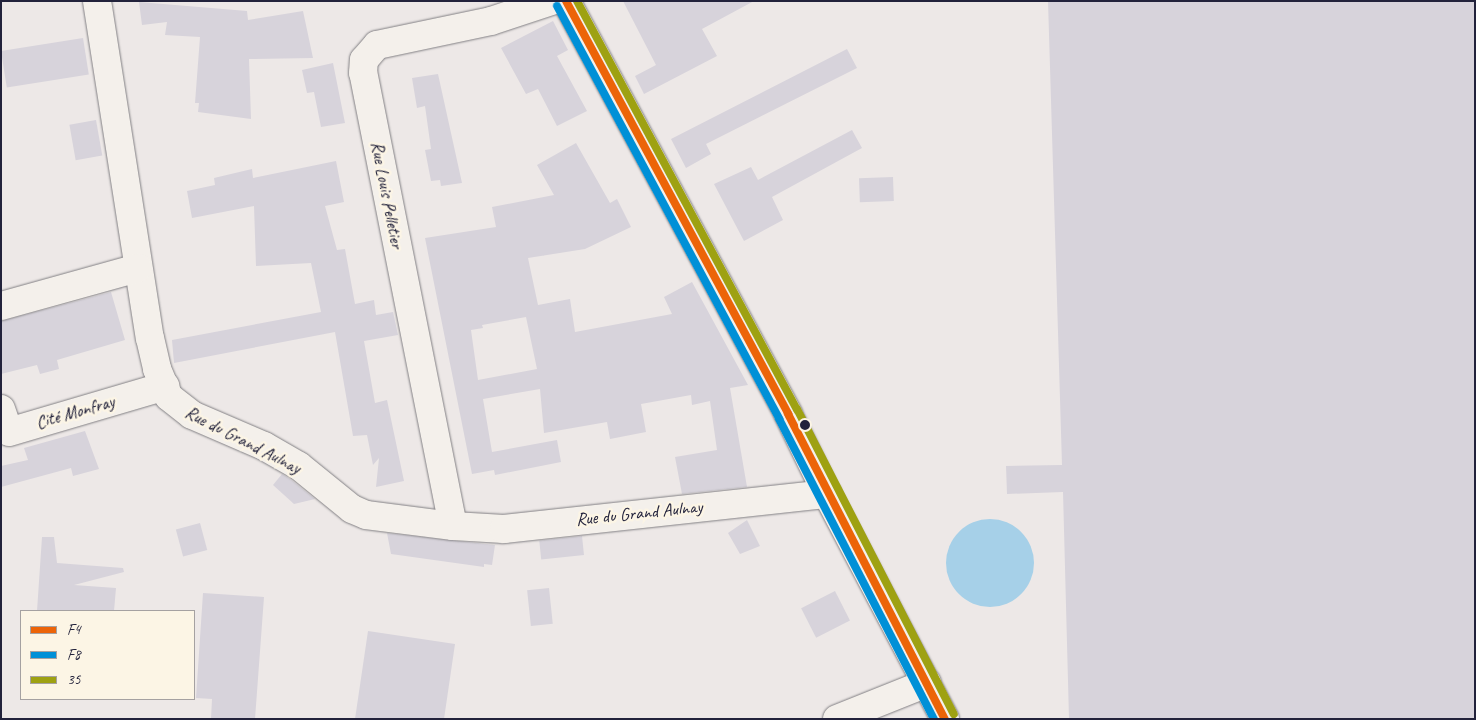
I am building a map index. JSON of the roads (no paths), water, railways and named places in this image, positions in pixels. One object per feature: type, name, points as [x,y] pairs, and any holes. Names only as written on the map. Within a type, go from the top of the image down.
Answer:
[{"type":"street","name":"Rue du Grand Aulnay","points":[[97,1],[138,268],[152,346],[164,386],[170,397],[192,416],[264,446],[299,466],[352,509],[366,515],[453,526],[504,529],[827,494]]},
{"type":"street","name":"Rue Louis Pelletier","points":[[453,526],[363,73],[364,60],[377,45],[490,21],[551,1]]},
{"type":"street","points":[[566,1],[784,406],[827,494],[945,719]]},
{"type":"street","points":[[1,306],[138,268]]},
{"type":"street","name":"Cité Monfray","points":[[1,409],[9,432],[164,386]]},
{"type":"street","points":[[838,719],[927,683]]},
{"type":"water","points":[[990,519],[1007,523],[1021,532],[1030,546],[1034,563],[1030,580],[1021,594],[1007,603],[990,607],[973,603],[959,594],[950,580],[946,563],[950,546],[959,532],[973,523]]}]
